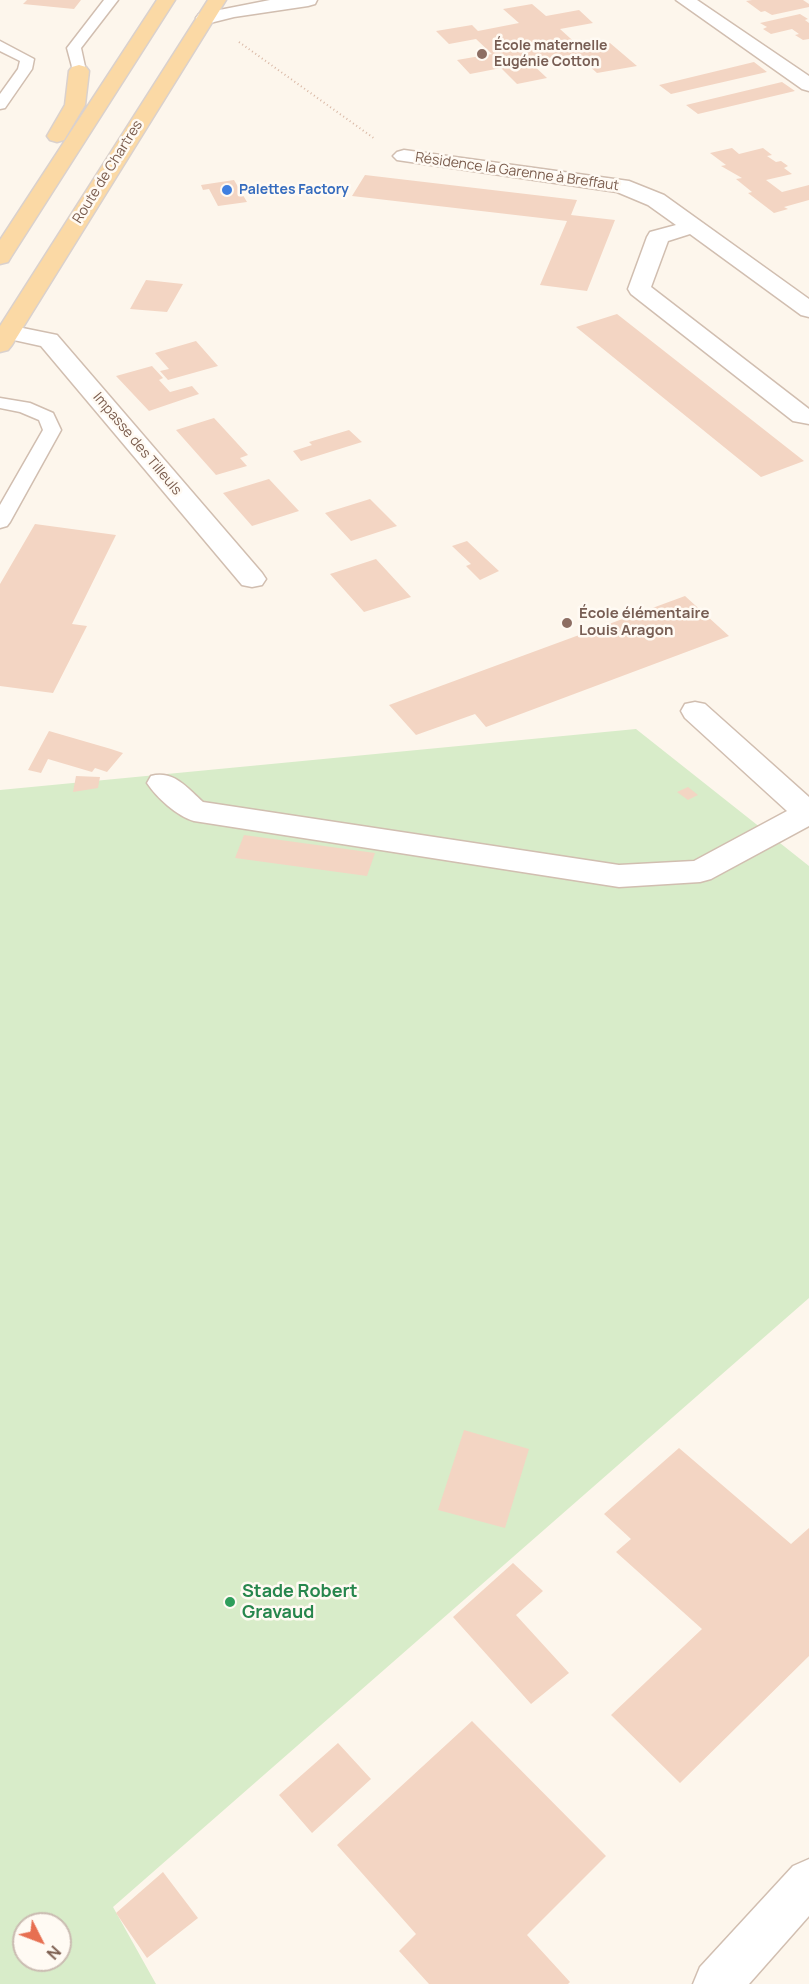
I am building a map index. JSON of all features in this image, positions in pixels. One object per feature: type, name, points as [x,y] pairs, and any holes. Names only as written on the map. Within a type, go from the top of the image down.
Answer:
[{"type":"main road","points":[[0,257],[166,0]]},
{"type":"main road","name":"Route de Chartres","points":[[4,338],[212,9]]},
{"type":"main road","points":[[53,178],[46,154],[75,105],[79,71]]},
{"type":"street","points":[[212,9],[234,11],[308,0]]},
{"type":"street","points":[[685,0],[809,85]]},
{"type":"street","name":"Résidence la Garenne à Breffaut","points":[[404,156],[621,186],[656,200],[809,310]]},
{"type":"street","points":[[691,226],[658,237],[639,289],[802,416],[809,417]]},
{"type":"street","name":"Impasse des Tilleuls","points":[[4,338],[49,340],[252,579]]},
{"type":"street","points":[[162,783],[194,811],[619,876],[700,871],[809,813],[695,711]]},
{"type":"street","points":[[717,1984],[809,1882]]},
{"type":"lane","points":[[79,71],[74,48],[111,0]]},
{"type":"lane","points":[[0,45],[18,52],[27,59],[25,69],[0,105]]},
{"type":"lane","points":[[0,403],[24,407],[47,417],[52,430],[0,522]]},
{"type":"path","points":[[238,42],[364,132],[404,156]]},
{"type":"green space","name":"Stade Robert Gravaud","points":[[636,729],[809,866],[809,1298],[113,1907],[156,1984],[0,1984],[0,790]]},
{"type":"building","points":[[27,0],[81,0],[74,9],[23,4]]},
{"type":"building","points":[[803,0],[809,4],[809,7],[772,15],[765,11],[761,12],[746,1]]},
{"type":"building","points":[[532,4],[546,16],[579,10],[593,23],[560,29],[581,48],[610,43],[637,66],[597,73],[576,54],[530,62],[547,78],[517,84],[501,68],[470,74],[457,60],[492,54],[476,39],[449,44],[436,31],[472,25],[478,31],[519,23],[503,9]]},
{"type":"building","points":[[800,14],[808,19],[805,20],[809,23],[809,39],[803,40],[795,35],[799,34],[792,29],[771,34],[763,29],[767,27],[760,23]]},
{"type":"building","points":[[754,62],[767,72],[671,94],[659,85]]},
{"type":"building","points":[[782,82],[795,91],[698,114],[686,105]]},
{"type":"building","points":[[732,148],[739,154],[763,148],[772,155],[767,156],[788,166],[784,168],[792,174],[766,180],[782,192],[809,185],[809,200],[784,207],[788,209],[774,213],[748,193],[752,192],[736,179],[742,178],[721,166],[726,165],[710,153]]},
{"type":"building","points":[[365,175],[577,200],[571,215],[615,220],[587,291],[540,285],[567,221],[352,196]]},
{"type":"building","points":[[234,180],[247,202],[218,206],[209,189],[203,190],[201,185]]},
{"type":"building","points":[[146,280],[183,284],[167,312],[130,309]]},
{"type":"building","points":[[617,314],[804,461],[761,477],[576,327]]},
{"type":"building","points":[[196,341],[218,366],[168,380],[160,371],[169,369],[155,353]]},
{"type":"building","points":[[152,366],[163,378],[159,380],[170,392],[192,386],[199,394],[149,411],[116,376]]},
{"type":"building","points":[[214,418],[248,455],[240,458],[247,466],[216,475],[176,430]]},
{"type":"building","points":[[349,430],[362,442],[301,461],[293,451],[312,445],[309,442]]},
{"type":"building","points":[[269,479],[299,511],[252,526],[223,493]]},
{"type":"building","points":[[370,499],[397,526],[351,541],[325,513]]},
{"type":"building","points":[[35,524],[116,535],[72,624],[87,626],[53,693],[0,686],[0,584]]},
{"type":"building","points":[[467,541],[499,571],[480,580],[466,566],[471,564],[452,546]]},
{"type":"building","points":[[376,559],[411,597],[364,612],[330,574]]},
{"type":"building","points":[[685,596],[729,636],[486,727],[475,714],[416,735],[389,705]]},
{"type":"building","points":[[49,731],[123,753],[107,772],[95,768],[92,772],[48,759],[41,773],[28,770]]},
{"type":"building","points":[[76,776],[100,777],[98,788],[73,792]]},
{"type":"building","points":[[688,787],[698,795],[688,800],[677,792]]},
{"type":"building","points":[[244,835],[375,853],[367,876],[235,858]]},
{"type":"building","points":[[464,1430],[529,1449],[505,1528],[438,1510]]},
{"type":"building","points":[[679,1448],[791,1544],[809,1528],[809,1656],[680,1783],[611,1715],[702,1629],[616,1552],[631,1539],[604,1514]]},
{"type":"building","points":[[513,1563],[543,1591],[516,1615],[569,1673],[531,1704],[453,1617]]},
{"type":"building","points":[[472,1721],[606,1856],[527,1935],[570,1982],[568,1984],[429,1984],[399,1951],[416,1934],[337,1845]]},
{"type":"building","points":[[338,1743],[371,1779],[312,1833],[279,1795]]},
{"type":"building","points":[[163,1872],[198,1918],[147,1958],[116,1913]]},
{"type":"place","name":"École maternelle Eugénie Cotton","points":[[482,54]]},
{"type":"place","name":"Palettes Factory","points":[[227,190]]},
{"type":"place","name":"École élémentaire Louis Aragon","points":[[567,623]]},
{"type":"place","name":"Stade Robert Gravaud","points":[[230,1602]]}]
